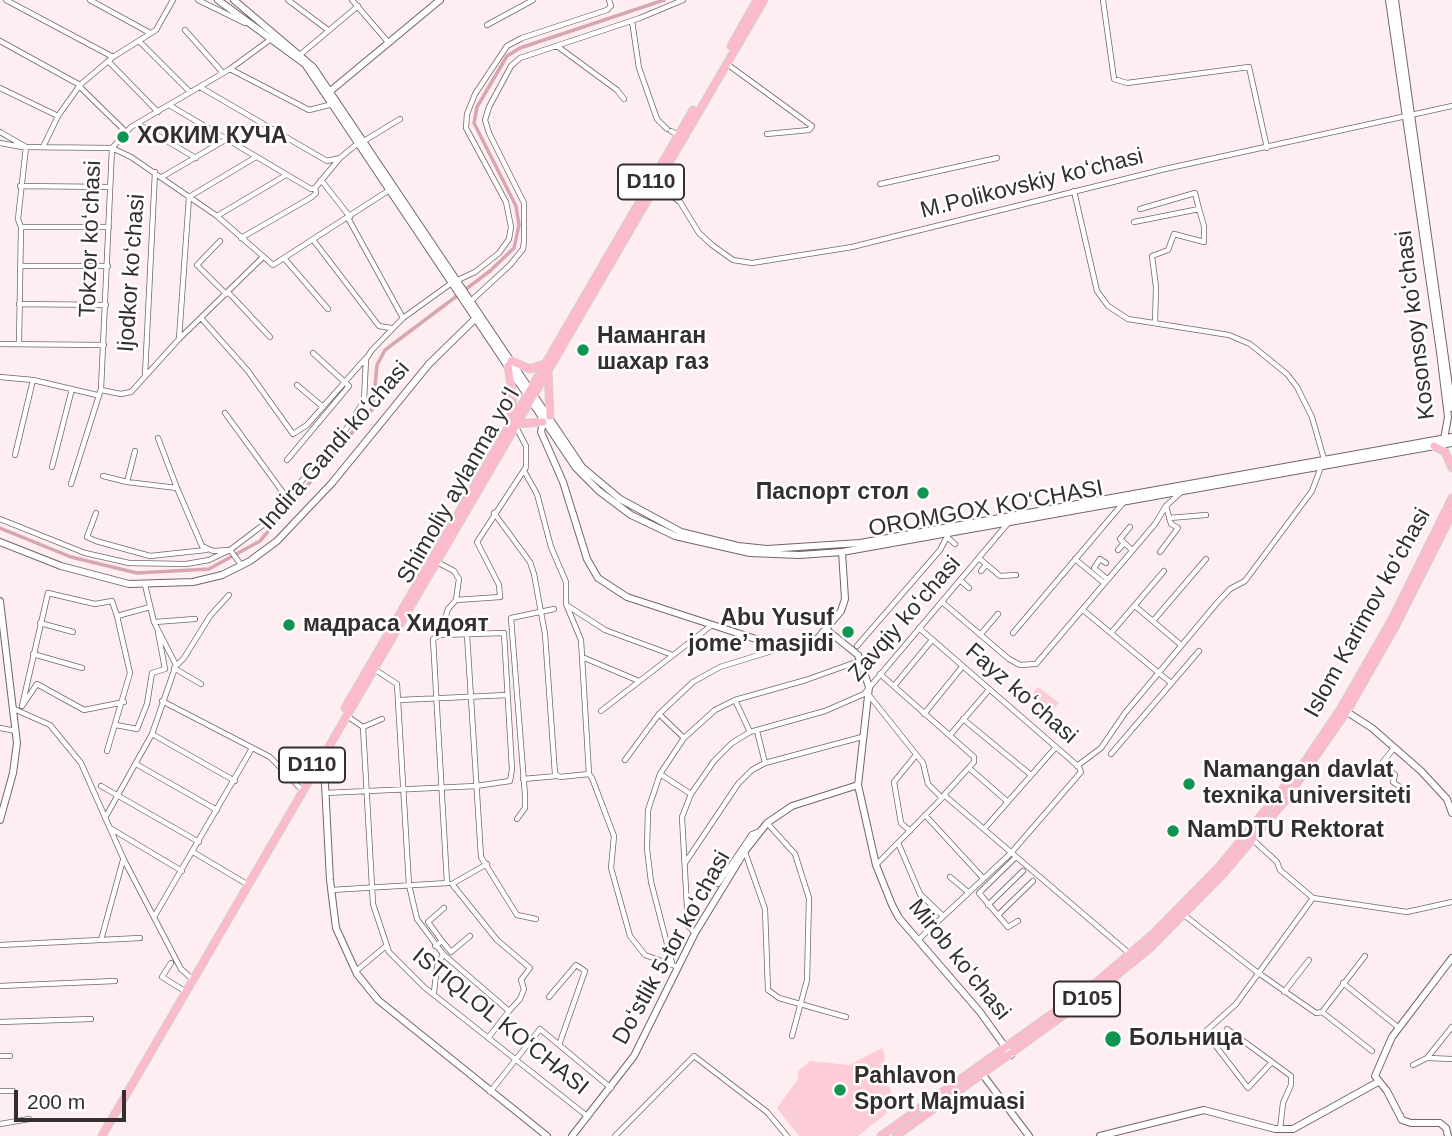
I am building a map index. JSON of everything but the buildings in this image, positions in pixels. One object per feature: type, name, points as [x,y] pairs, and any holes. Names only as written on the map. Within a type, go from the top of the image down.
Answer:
[{"type":"main road","name":"Shimoliy aylanma yoʻl","points":[[654,182],[672,132],[757,5],[764,0]]},
{"type":"main road","name":"Shimoliy aylanma yoʻl","points":[[100,1136],[530,394],[726,63],[757,5]]},
{"type":"main road","points":[[509,364],[530,369],[547,366],[546,419],[514,425],[509,364]]},
{"type":"main road","points":[[1434,446],[1446,454],[1452,468]]},
{"type":"main road","name":"Islom Karimov koʻchasi","points":[[896,1136],[984,1075],[1130,955],[1173,915],[1250,832],[1344,710],[1452,498]]},
{"type":"main road","name":"Islom Karimov koʻchasi","points":[[881,1136],[1101,988],[1184,915],[1253,840],[1308,770],[1392,633],[1452,514]]},
{"type":"main road","name":"Shimoliy aylanma yoʻl","points":[[174,1008],[300,789],[347,716],[391,635],[437,562],[450,534]]},
{"type":"main road","points":[[914,1113],[919,1121]]},
{"type":"street","points":[[6,0],[111,59],[158,111]]},
{"type":"street","points":[[90,0],[150,33]]},
{"type":"street","points":[[43,147],[58,116],[80,85],[111,59],[156,30],[173,0]]},
{"type":"street","points":[[198,0],[251,23]]},
{"type":"street","points":[[218,0],[301,54],[361,142]]},
{"type":"street","points":[[234,0],[305,64],[329,93],[333,104],[469,299],[477,316],[560,441]]},
{"type":"street","points":[[288,0],[328,30]]},
{"type":"street","points":[[352,0],[388,42]]},
{"type":"street","points":[[487,25],[533,0]]},
{"type":"street","points":[[201,318],[248,370],[291,433],[297,433],[347,382],[403,318],[475,272],[499,253],[509,239],[511,227],[506,202],[467,128],[467,114],[475,94],[507,46],[522,38],[607,10],[611,6],[609,0]]},
{"type":"street","points":[[469,299],[523,249],[526,231],[524,203],[489,133],[486,114],[515,61],[632,21],[682,0]]},
{"type":"street","points":[[1103,0],[1114,79],[1127,83],[1148,82],[1250,67],[1267,148]]},
{"type":"street","name":"Kosonsoy koʻchasi","points":[[1389,0],[1452,408]]},
{"type":"street","name":"Kosonsoy koʻchasi","points":[[1395,0],[1448,416],[1448,438]]},
{"type":"street","points":[[329,93],[436,1]]},
{"type":"street","points":[[301,54],[358,6]]},
{"type":"street","points":[[632,21],[639,68],[657,119],[672,132]]},
{"type":"street","points":[[185,30],[223,73]]},
{"type":"street","name":"Tokzor koʻchasi","points":[[71,484],[99,393],[104,345],[112,148],[137,124],[230,69],[274,37]]},
{"type":"street","points":[[0,41],[80,85],[126,132]]},
{"type":"street","points":[[139,41],[190,92]]},
{"type":"street","points":[[557,46],[618,90],[624,99]]},
{"type":"street","points":[[726,63],[812,126],[809,130],[767,134]]},
{"type":"street","points":[[230,69],[309,110],[333,104]]},
{"type":"street","points":[[200,86],[321,158],[327,161],[340,158]]},
{"type":"street","points":[[0,88],[58,116]]},
{"type":"street","points":[[169,105],[286,175],[315,188]]},
{"type":"street","name":"M.Polikovskiy koʻchasi","points":[[654,182],[680,202],[699,233],[712,245],[733,260],[752,262],[852,247],[1074,191],[1452,106]]},
{"type":"street","points":[[241,238],[312,197],[316,193],[315,188],[340,158],[400,118]]},
{"type":"street","points":[[137,124],[196,158]]},
{"type":"street","points":[[0,132],[26,146]]},
{"type":"street","points":[[162,177],[225,140]]},
{"type":"street","points":[[0,143],[112,148]]},
{"type":"street","points":[[19,344],[21,226],[18,219],[26,146]]},
{"type":"street","name":"Ijodkor koʻchasi","points":[[99,393],[127,394],[262,258],[217,216],[155,172],[112,148]]},
{"type":"street","points":[[179,339],[189,197],[256,157]]},
{"type":"street","points":[[880,184],[997,158]]},
{"type":"street","name":"Ijodkor koʻchasi","points":[[145,376],[155,172]]},
{"type":"street","points":[[217,216],[286,175]]},
{"type":"street","points":[[321,180],[349,217],[403,318]]},
{"type":"street","points":[[20,186],[109,187]]},
{"type":"street","points":[[262,258],[273,265],[393,188]]},
{"type":"street","points":[[1074,191],[1097,291],[1108,306],[1121,317],[1228,335],[1250,344],[1297,387],[1312,417],[1323,463],[1308,498],[1263,559],[1238,587],[1226,593],[1181,645],[1101,748],[1077,766]]},
{"type":"street","points":[[1140,209],[1154,202],[1195,192],[1204,242],[1174,234],[1169,249],[1152,256],[1156,287],[1155,323]]},
{"type":"street","points":[[1134,222],[1199,209]]},
{"type":"street","points":[[21,226],[109,227]]},
{"type":"street","points":[[314,240],[379,326],[392,328]]},
{"type":"street","points":[[220,241],[197,265],[270,337]]},
{"type":"street","points":[[284,258],[328,309]]},
{"type":"street","points":[[21,266],[108,266]]},
{"type":"street","points":[[19,304],[106,305]]},
{"type":"street","name":"Indira Gandi koʻchasi","points":[[0,542],[61,566],[145,585],[193,582],[222,575],[277,541],[319,497],[402,394],[477,316]]},
{"type":"street","points":[[0,344],[104,345]]},
{"type":"street","points":[[288,460],[349,386],[313,354]]},
{"type":"street","points":[[0,519],[85,553],[129,563],[186,564],[209,560],[230,550],[262,525],[343,434],[362,405],[366,359]]},
{"type":"street","points":[[0,377],[33,380],[99,393]]},
{"type":"street","points":[[15,455],[33,380]]},
{"type":"street","points":[[297,385],[323,407]]},
{"type":"street","points":[[52,467],[72,389]]},
{"type":"street","points":[[225,413],[287,498]]},
{"type":"street","points":[[546,419],[541,432],[563,482],[587,559],[598,578],[627,597],[785,646]]},
{"type":"street","points":[[456,600],[500,597],[495,576],[477,544],[494,513],[524,471],[526,446],[514,425]]},
{"type":"street","points":[[158,438],[202,546],[207,550]]},
{"type":"street","name":"OROMGOX KO‘CHASI","points":[[1009,520],[1123,503],[1135,497],[1180,493],[1448,438]]},
{"type":"street","name":"OROMGOX KO‘CHASI","points":[[560,441],[582,467],[620,499],[673,529],[720,542],[767,549],[810,548],[948,533]]},
{"type":"street","name":"OROMGOX KO‘CHASI","points":[[560,441],[576,468],[599,491],[631,515],[675,536],[750,553],[799,555],[842,552],[1323,463],[1452,443]]},
{"type":"street","points":[[127,482],[135,451]]},
{"type":"street","points":[[524,471],[537,494],[551,547],[566,582],[566,604],[580,633],[589,774],[614,836],[611,868],[630,936],[645,955],[675,965]]},
{"type":"street","points":[[103,476],[177,488]]},
{"type":"street","points":[[942,602],[1009,659],[1026,666],[1040,661],[1166,506],[1180,493]]},
{"type":"street","points":[[1013,633],[1123,503]]},
{"type":"street","points":[[1160,552],[1178,528],[1171,524],[1166,506]]},
{"type":"street","points":[[96,513],[87,537],[149,556],[230,550]]},
{"type":"street","points":[[494,513],[530,562],[540,611],[560,776]]},
{"type":"street","points":[[1169,518],[1206,515]]},
{"type":"street","name":"Zavqiy koʻchasi","points":[[695,933],[688,926],[682,817],[691,794],[723,749],[750,732],[848,703],[869,691],[880,674],[980,559],[1009,520]]},
{"type":"street","points":[[1130,527],[1121,539],[1132,550]]},
{"type":"street","points":[[857,646],[948,533],[955,544]]},
{"type":"street","points":[[1118,550],[1124,543]]},
{"type":"street","points":[[230,550],[240,564]]},
{"type":"street","points":[[625,761],[659,714],[681,692],[709,673],[785,646],[818,638],[827,630],[845,599],[842,552]]},
{"type":"street","points":[[980,559],[1001,577],[1016,575]]},
{"type":"street","points":[[1075,559],[1106,581]]},
{"type":"street","points":[[1106,563],[1100,559],[1094,569],[1106,581]]},
{"type":"street","points":[[1153,621],[1206,559]]},
{"type":"street","points":[[437,562],[457,575],[459,586],[456,600],[448,609],[440,635]]},
{"type":"street","points":[[981,571],[986,565]]},
{"type":"street","points":[[1111,633],[1164,571]]},
{"type":"street","points":[[961,581],[969,588]]},
{"type":"street","points":[[116,725],[137,729],[147,704],[152,673],[165,669],[145,585]]},
{"type":"street","points":[[0,820],[13,773],[19,708],[40,623],[51,591],[95,604],[112,601],[130,673],[124,702],[107,751]]},
{"type":"street","points":[[104,819],[152,734],[175,667],[229,595]]},
{"type":"street","points":[[0,601],[19,708],[50,726],[68,743],[81,763],[124,860],[181,969],[190,977]]},
{"type":"street","points":[[566,604],[605,630],[671,655]]},
{"type":"street","points":[[1135,606],[1181,645]]},
{"type":"street","points":[[117,616],[150,607]]},
{"type":"street","points":[[517,819],[525,808],[511,618],[554,609]]},
{"type":"street","points":[[1083,610],[1171,684]]},
{"type":"street","points":[[980,635],[998,614]]},
{"type":"street","points":[[155,624],[195,619]]},
{"type":"street","points":[[40,623],[73,632]]},
{"type":"street","points":[[155,624],[175,667],[201,684]]},
{"type":"street","points":[[601,711],[712,625]]},
{"type":"street","name":"Fayz koʻchasi","points":[[919,628],[1077,766],[1081,775],[1011,853]]},
{"type":"street","points":[[827,630],[853,651],[869,691],[924,765],[928,784],[1130,955]]},
{"type":"street","points":[[325,793],[367,792],[404,789],[441,788],[476,786],[511,778],[504,632],[440,635],[433,639],[441,788],[449,883],[497,940],[530,968],[521,980],[524,989],[520,999],[488,1038]]},
{"type":"street","points":[[467,635],[481,857],[517,915],[536,919]]},
{"type":"street","points":[[894,686],[932,640]]},
{"type":"street","points":[[1111,754],[1199,651]]},
{"type":"street","points":[[33,654],[82,668]]},
{"type":"street","points":[[582,657],[639,681]]},
{"type":"street","points":[[675,965],[651,882],[647,849],[648,810],[660,774],[684,738],[706,717],[734,700],[806,680],[859,661]]},
{"type":"street","points":[[924,714],[962,667]]},
{"type":"street","points":[[374,669],[397,684],[400,700],[410,885],[417,919],[435,946],[509,1011]]},
{"type":"street","points":[[876,865],[899,845],[974,762],[973,755],[880,674]]},
{"type":"street","points":[[19,708],[37,684],[84,710],[124,702]]},
{"type":"street","points":[[950,735],[988,690]]},
{"type":"street","name":"Mirob koʻchasi","points":[[869,691],[858,785],[876,865],[899,918],[981,1012],[1009,1052]]},
{"type":"street","points":[[400,700],[507,695]]},
{"type":"street","points":[[734,700],[750,732]]},
{"type":"street","points":[[162,701],[251,750],[270,757],[300,789]]},
{"type":"street","points":[[1344,710],[1394,747],[1438,789],[1452,809]]},
{"type":"street","points":[[659,714],[684,738]]},
{"type":"street","points":[[347,716],[363,727],[382,719]]},
{"type":"street","points":[[963,719],[1031,775]]},
{"type":"street","name":"ISTIQLOL KO‘CHASI","points":[[363,727],[371,887],[376,916],[386,946],[424,987],[588,1117]]},
{"type":"street","points":[[0,728],[16,730]]},
{"type":"street","points":[[757,731],[765,763]]},
{"type":"street","points":[[152,734],[235,781]]},
{"type":"street","points":[[685,864],[745,776],[765,763],[862,737]]},
{"type":"street","points":[[984,829],[1056,747]]},
{"type":"street","points":[[1394,747],[1382,764],[1395,775],[1393,782],[1406,792]]},
{"type":"street","points":[[154,917],[251,750]]},
{"type":"street","points":[[910,831],[901,823],[894,782],[916,755]]},
{"type":"street","points":[[319,758],[324,765],[331,890],[336,928],[355,971],[378,1000],[547,1136]]},
{"type":"street","points":[[136,764],[217,811]]},
{"type":"street","points":[[968,768],[1007,802]]},
{"type":"street","points":[[523,779],[589,774]]},
{"type":"street","points":[[660,774],[691,794]]},
{"type":"street","name":"Doʻstlik 5-tor koʻchasi","points":[[572,1136],[634,1056],[675,965],[745,851],[767,823],[792,806],[858,785]]},
{"type":"street","points":[[102,786],[199,842]]},
{"type":"street","points":[[925,816],[983,878]]},
{"type":"street","points":[[767,823],[791,847],[808,892],[807,980],[792,1036]]},
{"type":"street","points":[[109,828],[182,871]]},
{"type":"street","points":[[718,884],[752,834],[761,831]]},
{"type":"street","points":[[1253,840],[1277,862],[1280,870],[1312,898],[1412,912],[1452,902]]},
{"type":"street","points":[[899,845],[920,894],[943,916]]},
{"type":"street","points":[[745,851],[765,909],[768,990],[779,998],[846,1017]]},
{"type":"street","points":[[193,852],[245,883]]},
{"type":"street","points":[[918,940],[1011,853]]},
{"type":"street","points":[[1016,857],[979,893],[1008,927],[1018,921]]},
{"type":"street","points":[[102,940],[124,860]]},
{"type":"street","points":[[331,890],[449,883],[487,864]]},
{"type":"street","points":[[988,905],[1024,871]]},
{"type":"street","points":[[950,877],[968,892]]},
{"type":"street","points":[[998,915],[1033,881]]},
{"type":"street","points":[[1272,1062],[1248,1088],[1205,1035],[1236,1004],[1312,898]]},
{"type":"street","points":[[444,908],[428,922],[451,952],[470,936]]},
{"type":"street","points":[[1184,915],[1257,972],[1316,1013],[1322,1012],[1365,956]]},
{"type":"street","points":[[0,945],[140,938]]},
{"type":"street","points":[[435,946],[442,941]]},
{"type":"street","points":[[355,971],[386,946]]},
{"type":"street","points":[[434,993],[437,967],[443,954]]},
{"type":"street","points":[[1448,1136],[1446,1128],[1440,1123],[1411,1123],[1402,1120],[1387,1091],[1375,1076],[1385,1048],[1452,958]]},
{"type":"street","points":[[1284,992],[1309,960]]},
{"type":"street","points":[[171,963],[163,978],[183,990]]},
{"type":"street","points":[[549,997],[576,965],[585,971],[559,1045]]},
{"type":"street","points":[[0,986],[115,981]]},
{"type":"street","points":[[1343,983],[1399,1028]]},
{"type":"street","points":[[1322,1012],[1372,1051]]},
{"type":"street","points":[[0,1022],[91,1019]]},
{"type":"street","points":[[1413,1066],[1427,1058],[1452,1027]]},
{"type":"street","points":[[490,1092],[540,1029],[611,1088]]},
{"type":"street","points":[[1227,1029],[1286,1071],[1292,1080],[1276,1132]]},
{"type":"street","points":[[0,1056],[10,1056]]},
{"type":"street","points":[[615,1136],[694,1056],[767,1112],[787,1136]]},
{"type":"street","points":[[1427,1058],[1452,1059]]},
{"type":"street","points":[[984,1075],[1029,1136]]},
{"type":"street","points":[[1100,1136],[1204,1110],[1276,1132],[1293,1129],[1378,1082]]},
{"type":"street","points":[[0,1091],[13,1091]]},
{"type":"street","points":[[0,1124],[29,1119]]},
{"type":"shaded area","points":[[1038,687],[1059,703],[1051,712],[1031,696]]},
{"type":"shaded area","name":"Pahlavon Sport Majmuasi","points":[[882,1048],[885,1056],[883,1070],[894,1100],[886,1114],[858,1136],[799,1136],[777,1108],[798,1079],[798,1071],[810,1061],[849,1065]]},
{"type":"waterway","points":[[0,528],[71,557],[137,573],[209,569],[260,541],[373,408],[377,365],[385,350],[490,271],[514,248],[519,225],[516,206],[474,123],[477,107],[507,56],[520,48],[664,0]]},
{"type":"place","name":"ХОКИМ КУЧА","points":[[123,137]]},
{"type":"place","name":"Наманган шахар газ","points":[[583,350]]},
{"type":"place","name":"Паспорт стол","points":[[923,493]]},
{"type":"place","name":"мадраса Хидоят","points":[[289,625]]},
{"type":"place","name":"Abu Yusuf jome’ masjidi","points":[[848,632]]},
{"type":"place","name":"Namangan davlat texnika universiteti","points":[[1189,784]]},
{"type":"place","name":"NamDTU Rektorat","points":[[1173,831]]},
{"type":"place","name":"Больница","points":[[1113,1039]]},
{"type":"place","name":"Pahlavon Sport Majmuasi","points":[[840,1090]]}]
